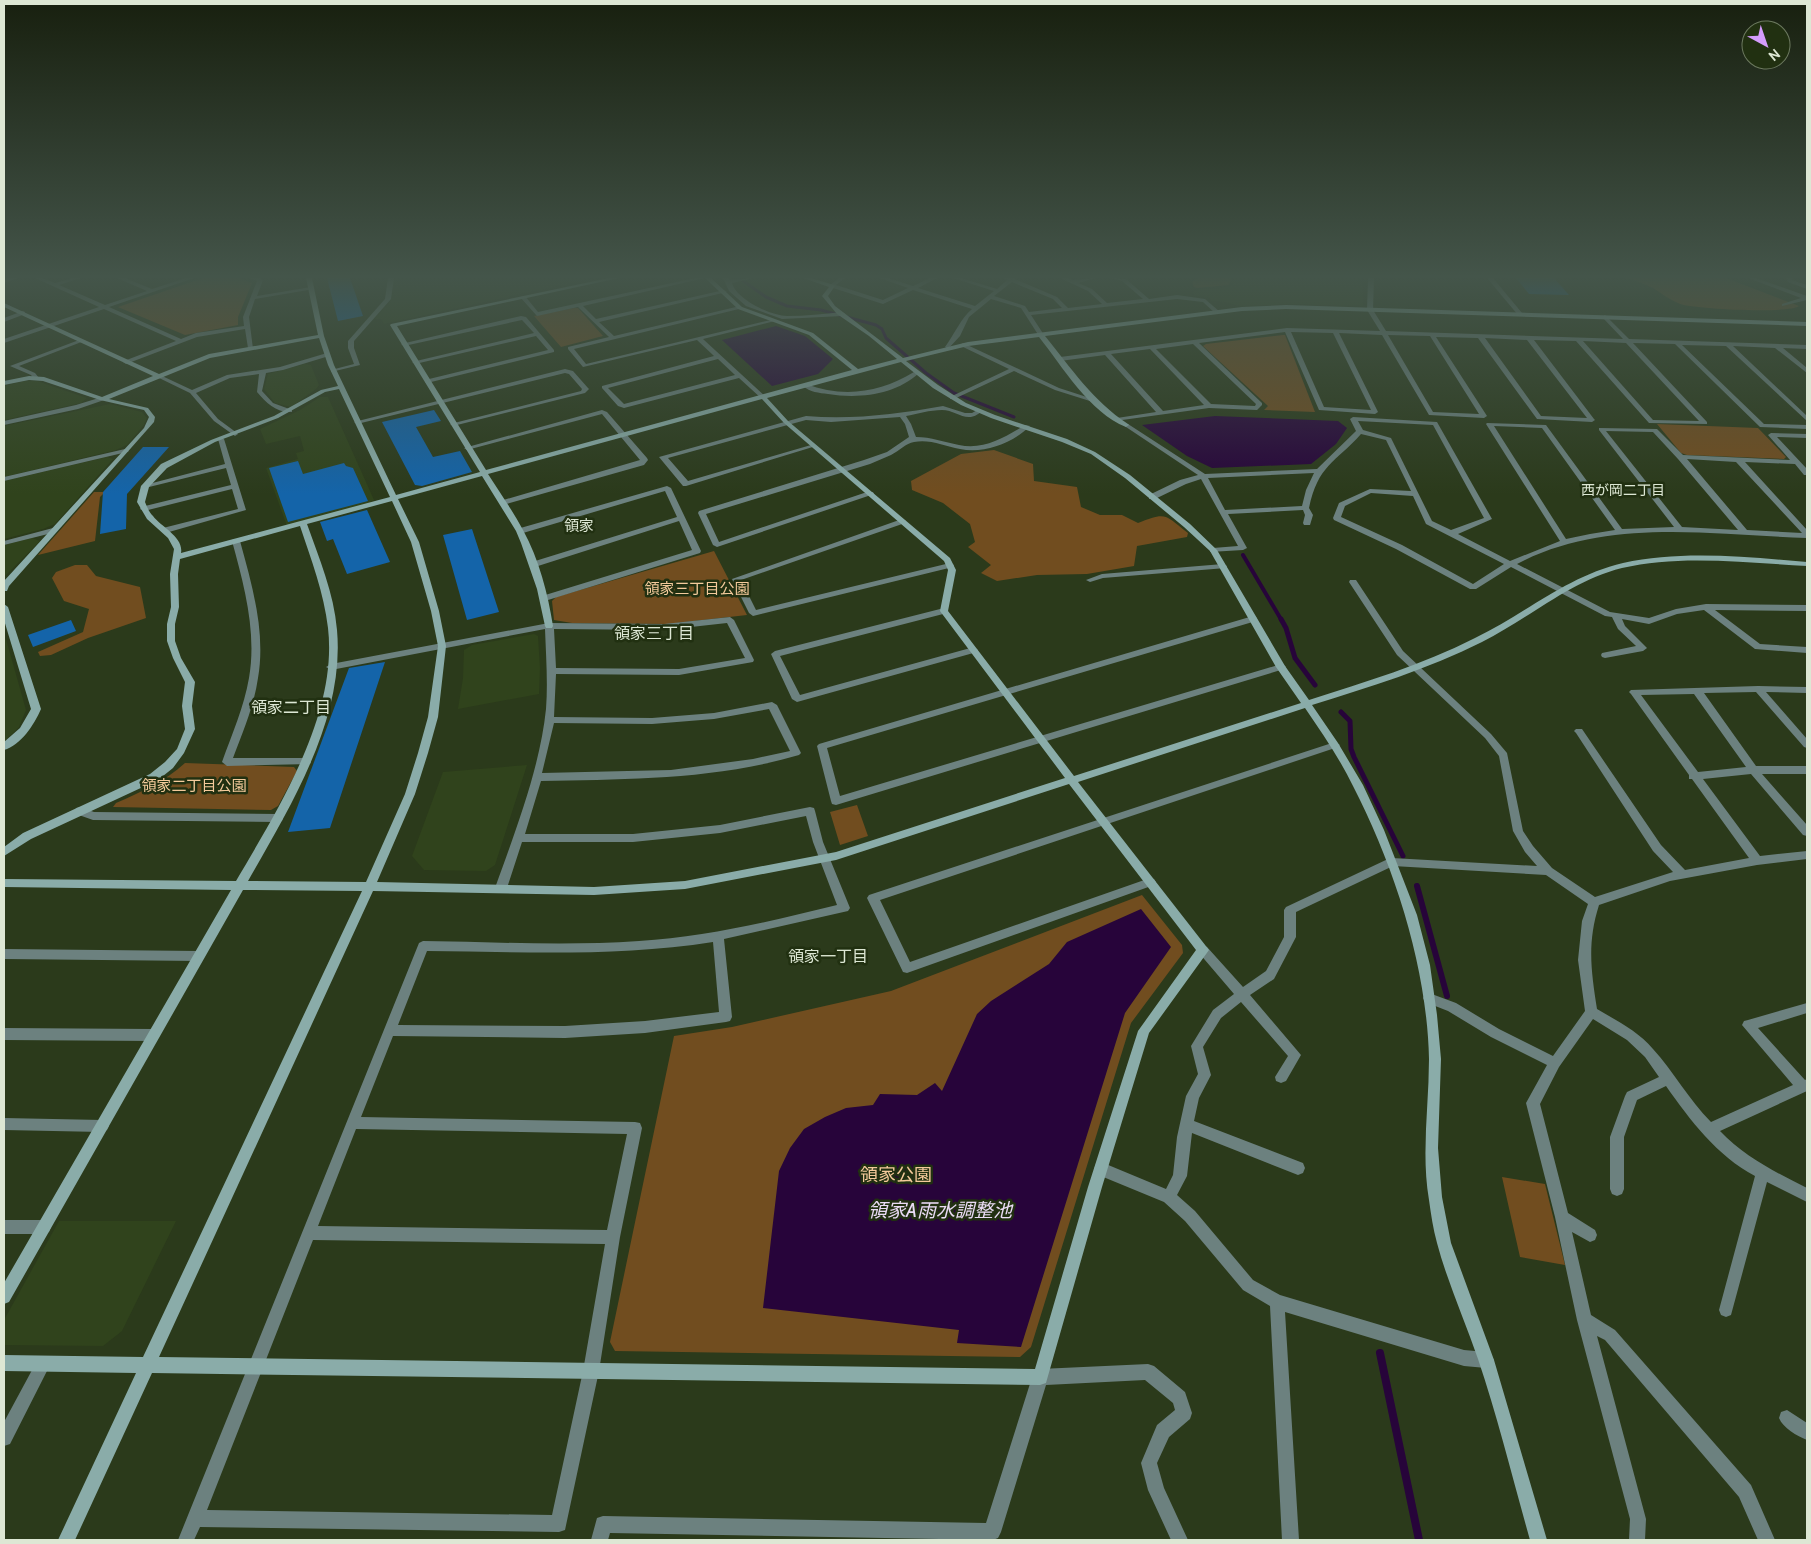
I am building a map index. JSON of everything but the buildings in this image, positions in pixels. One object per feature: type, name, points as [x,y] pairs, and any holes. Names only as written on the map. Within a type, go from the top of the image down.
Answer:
[{"type":"street","points":[[36,378],[33,374],[13,366],[57,350]]},
{"type":"street","points":[[101,350],[192,392],[216,420],[235,434]]},
{"type":"street","points":[[126,362],[156,350]]},
{"type":"street","points":[[4,424],[78,408],[209,356],[240,350]]},
{"type":"street","points":[[66,1540],[150,1364],[370,886],[410,794],[433,717],[442,646],[435,611],[415,542],[340,387],[325,350]]},
{"type":"street","points":[[333,370],[357,365],[352,350]]},
{"type":"street","points":[[408,350],[520,531],[535,564],[545,598],[552,671],[549,720],[536,777],[501,888]]},
{"type":"street","points":[[415,362],[467,350]]},
{"type":"street","points":[[427,381],[550,352],[551,350]]},
{"type":"street","points":[[572,350],[585,366],[652,350]]},
{"type":"street","points":[[712,350],[764,398],[786,422],[902,521],[950,565],[952,570],[944,611],[1103,822],[1203,950],[1295,1055],[1281,1077]]},
{"type":"street","points":[[831,350],[857,371]]},
{"type":"street","points":[[889,350],[916,373],[952,398],[979,411],[1027,426],[1092,452],[1110,463],[1213,550],[1282,667],[1306,705],[1335,745],[1358,785],[1392,862],[1411,915],[1424,965],[1435,1059],[1431,1148],[1435,1197],[1444,1242],[1486,1360],[1539,1540]]},
{"type":"street","points":[[177,557],[484,475],[937,350]]},
{"type":"street","points":[[974,350],[1057,389],[1093,400]]},
{"type":"street","points":[[1053,350],[1093,400],[1117,420],[1126,424],[1203,476],[1243,548],[1213,550]]},
{"type":"street","points":[[1060,359],[1128,350]]},
{"type":"street","points":[[1153,350],[1209,406]]},
{"type":"street","points":[[1117,420],[1209,406],[1257,408],[1260,404],[1203,350]]},
{"type":"street","points":[[1296,350],[1321,409],[1375,412],[1344,350]]},
{"type":"street","points":[[1393,350],[1431,414],[1484,416],[1442,350]]},
{"type":"street","points":[[1490,350],[1539,418],[1592,420],[1538,350]]},
{"type":"street","points":[[1587,350],[1651,422],[1705,423],[1636,350]]},
{"type":"street","points":[[1684,350],[1762,426],[1807,427]]},
{"type":"street","points":[[1733,350],[1807,419]]},
{"type":"street","points":[[1782,350],[1807,372]]},
{"type":"street","points":[[1106,353],[1161,413]]},
{"type":"street","points":[[192,392],[228,376],[263,372],[297,365],[327,355]]},
{"type":"street","points":[[719,356],[604,387],[620,405],[624,406],[740,376]]},
{"type":"street","points":[[952,398],[1014,369]]},
{"type":"street","points":[[358,422],[565,371],[571,372],[586,389],[583,392],[453,424]]},
{"type":"street","points":[[263,372],[259,390],[271,404],[290,410]]},
{"type":"street","points":[[806,386],[814,391],[854,396],[893,388],[916,373]]},
{"type":"street","points":[[4,383],[36,378],[102,399],[139,407],[150,412],[152,422],[53,530],[5,585],[4,589]]},
{"type":"street","points":[[4,852],[27,836],[154,777],[169,765],[181,751],[190,729],[187,706],[190,682],[177,658],[171,641],[174,574],[178,549],[166,530],[154,522],[144,509],[141,502],[145,486],[164,466],[221,439],[290,410],[312,396],[340,387]]},
{"type":"street","points":[[813,446],[686,484],[663,457],[806,418],[831,420],[902,415],[943,408],[964,415],[972,415],[979,411]]},
{"type":"street","points":[[467,448],[602,412],[605,413],[644,460],[641,463],[503,503]]},
{"type":"street","points":[[902,415],[912,433],[913,438],[910,440]]},
{"type":"street","points":[[1452,533],[1488,519],[1435,423],[1353,419],[1360,431],[1389,439],[1429,522],[1608,614],[1649,621],[1676,612],[1706,607],[1807,608]]},
{"type":"street","points":[[1564,542],[1489,424],[1544,426],[1621,532]]},
{"type":"street","points":[[870,494],[717,545],[702,513],[875,459],[910,440],[933,439],[962,448],[976,449],[1004,441],[1027,426]]},
{"type":"street","points":[[1680,530],[1601,429],[1655,430],[1681,457],[1744,533]]},
{"type":"street","points":[[1304,508],[1308,493],[1319,471],[1349,444],[1360,431]]},
{"type":"street","points":[[1807,436],[1771,435],[1807,473]]},
{"type":"street","points":[[166,530],[242,510],[221,439]]},
{"type":"street","points":[[4,479],[125,451]]},
{"type":"street","points":[[1681,457],[1796,462]]},
{"type":"street","points":[[1738,459],[1807,535]]},
{"type":"street","points":[[145,486],[228,465]]},
{"type":"street","points":[[1152,497],[1183,482],[1203,476],[1319,471]]},
{"type":"street","points":[[144,509],[235,486]]},
{"type":"street","points":[[520,531],[667,488],[697,551],[545,598]]},
{"type":"street","points":[[1416,494],[1370,491],[1342,505],[1337,518],[1399,547],[1473,587],[1522,558],[1564,542],[1621,532],[1680,530],[1807,535]]},
{"type":"street","points":[[1223,512],[1304,508]]},
{"type":"street","points":[[1304,508],[1310,515],[1307,523]]},
{"type":"street","points":[[535,564],[682,518]]},
{"type":"street","points":[[902,521],[736,579],[753,613],[950,565]]},
{"type":"street","points":[[4,1297],[240,886],[278,818],[306,762],[320,724],[331,667],[333,631],[326,593],[303,523]]},
{"type":"street","points":[[4,543],[53,530]]},
{"type":"street","points":[[236,541],[252,605],[256,638],[250,695],[227,762],[306,762]]},
{"type":"street","points":[[4,883],[370,886],[594,891],[685,885],[824,859],[1415,669],[1497,630],[1561,590],[1601,572],[1636,564],[1704,559],[1807,564]]},
{"type":"street","points":[[1090,580],[1102,576],[1222,566]]},
{"type":"street","points":[[1353,582],[1400,653],[1488,736],[1504,755],[1518,831],[1529,849],[1548,871],[1594,902]]},
{"type":"street","points":[[4,607],[36,709],[32,722],[18,737],[4,747]]},
{"type":"street","points":[[1706,607],[1758,647],[1807,650]]},
{"type":"street","points":[[944,611],[775,654],[797,699],[974,650]]},
{"type":"street","points":[[1605,656],[1643,648],[1621,627],[1616,616]]},
{"type":"street","points":[[1253,619],[822,746],[836,801],[1282,667]]},
{"type":"street","points":[[331,667],[549,626],[664,627],[730,620],[750,660],[679,672],[552,671]]},
{"type":"street","points":[[1756,861],[1634,692],[1758,689],[1807,690]]},
{"type":"street","points":[[1758,689],[1807,745]]},
{"type":"street","points":[[1697,691],[1753,770],[1807,832]]},
{"type":"street","points":[[536,777],[671,774],[753,763],[796,753],[772,705],[714,716],[652,721],[549,720]]},
{"type":"street","points":[[1579,732],[1657,848],[1683,875]]},
{"type":"street","points":[[1150,882],[907,968],[873,898],[1335,745]]},
{"type":"street","points":[[1693,776],[1753,770],[1807,770]]},
{"type":"street","points":[[80,811],[93,816],[278,818]]},
{"type":"street","points":[[186,1540],[423,946],[640,946],[718,936],[844,908],[824,859],[810,811],[720,829],[633,838],[518,838]]},
{"type":"street","points":[[1594,902],[1670,877],[1756,861],[1807,855]]},
{"type":"street","points":[[1169,1196],[1180,1176],[1186,1124],[1193,1096],[1205,1075],[1196,1046],[1217,1014],[1270,975],[1290,937],[1290,910],[1392,862],[1548,871]]},
{"type":"street","points":[[1594,902],[1588,921],[1584,960],[1591,1012],[1555,1063],[1534,1103],[1585,1320],[1638,1519],[1637,1540]]},
{"type":"street","points":[[390,1030],[564,1032],[645,1027],[726,1017],[718,936]]},
{"type":"street","points":[[600,1540],[603,1524],[830,1535],[992,1532],[1144,1031],[1203,950]]},
{"type":"street","points":[[4,954],[199,956]]},
{"type":"street","points":[[1429,998],[1452,1007],[1495,1033],[1555,1063]]},
{"type":"street","points":[[1708,1130],[1805,1085],[1748,1025],[1807,1008]]},
{"type":"street","points":[[1591,1012],[1631,1036],[1649,1053],[1708,1130],[1730,1151],[1763,1173],[1807,1195]]},
{"type":"street","points":[[4,1034],[153,1035]]},
{"type":"street","points":[[1617,1189],[1618,1137],[1632,1096],[1668,1079]]},
{"type":"street","points":[[195,1518],[559,1524],[591,1371],[613,1237],[635,1128],[352,1123]]},
{"type":"street","points":[[4,1124],[102,1126]]},
{"type":"street","points":[[1186,1124],[1298,1168]]},
{"type":"street","points":[[1101,1169],[1169,1196],[1190,1216],[1248,1285],[1277,1302],[1464,1358],[1486,1360]]},
{"type":"street","points":[[1726,1310],[1763,1173]]},
{"type":"street","points":[[1562,1217],[1590,1235]]},
{"type":"street","points":[[4,1227],[44,1227]]},
{"type":"street","points":[[308,1233],[613,1237]]},
{"type":"street","points":[[1277,1302],[1291,1540]]},
{"type":"street","points":[[1585,1320],[1610,1335],[1745,1491],[1767,1540]]},
{"type":"street","points":[[4,1363],[1040,1376],[1148,1372],[1179,1398],[1184,1413],[1163,1431],[1149,1463],[1156,1490],[1180,1540]]},
{"type":"street","points":[[4,1438],[43,1364]]},
{"type":"street","points":[[1787,1418],[1807,1432]]},
{"type":"shaded area","points":[[305,364],[311,365],[319,385],[316,389],[291,407],[275,403],[264,389],[268,374]]},
{"type":"shaded area","points":[[25,381],[37,381],[87,398],[81,403],[4,420],[4,386]]},
{"type":"shaded area","points":[[320,397],[328,397],[374,500],[287,526],[266,468],[298,459],[296,453],[304,451],[300,436],[266,444],[260,429],[300,410]]},
{"type":"shaded area","points":[[110,404],[142,412],[147,418],[144,425],[127,445],[116,450],[4,477],[4,426]]},
{"type":"shaded area","points":[[107,457],[113,459],[55,524],[4,539],[4,481]]},
{"type":"shaded area","points":[[32,538],[40,541],[4,577],[4,545]]},
{"type":"shaded area","points":[[534,634],[538,636],[539,694],[458,709],[463,678],[464,650],[472,645]]},
{"type":"shaded area","points":[[6,639],[26,710],[19,727],[4,742],[4,641]]},
{"type":"shaded area","points":[[527,765],[495,865],[486,871],[424,870],[412,856],[443,772]]},
{"type":"shaded area","points":[[59,1221],[176,1221],[122,1331],[103,1346],[4,1345],[4,1320]]},
{"type":"green space","points":[[1207,350],[1291,350],[1315,412],[1264,410],[1268,406]]},
{"type":"green space","points":[[1657,424],[1758,428],[1786,457],[1784,459],[1687,455],[1681,453]]},
{"type":"green space","points":[[994,450],[1033,464],[1034,481],[1077,487],[1081,507],[1100,515],[1122,515],[1138,523],[1155,517],[1165,517],[1175,522],[1188,533],[1187,537],[1137,546],[1134,566],[1087,574],[1037,575],[997,581],[981,573],[991,565],[968,547],[975,542],[970,524],[943,503],[912,490],[911,481],[961,454]]},
{"type":"green space","points":[[94,492],[105,492],[100,497],[95,541],[38,555]]},
{"type":"green space","name":"領家三丁目公園","points":[[714,551],[747,615],[667,624],[572,623],[554,620],[552,601],[556,597]]},
{"type":"green space","points":[[75,565],[87,565],[96,576],[140,587],[146,618],[88,638],[51,655],[40,656],[38,652],[83,632],[89,609],[64,601],[52,578],[56,572]]},
{"type":"green space","name":"領家二丁目公園","points":[[185,763],[294,767],[297,771],[278,806],[271,810],[113,807],[116,803],[161,781]]},
{"type":"green space","points":[[857,805],[868,836],[840,845],[830,812]]},
{"type":"green space","name":"領家公園","points":[[1142,895],[1182,945],[1183,953],[1131,1023],[1031,1347],[1020,1357],[615,1351],[610,1342],[674,1036],[732,1027],[891,991]]},
{"type":"green space","points":[[1502,1177],[1545,1184],[1565,1265],[1520,1257]]},
{"type":"water","points":[[733,350],[822,350],[833,359],[818,374],[772,386]]},
{"type":"water","points":[[1215,416],[1338,421],[1347,428],[1336,444],[1311,464],[1212,468],[1187,456],[1142,425]]},
{"type":"water","name":"領家A雨水調整池","points":[[1141,909],[1171,947],[1125,1013],[1021,1347],[957,1343],[959,1330],[763,1308],[779,1171],[790,1148],[804,1129],[846,1108],[873,1105],[880,1094],[917,1095],[935,1083],[942,1091],[977,1014],[991,1001],[1049,964],[1067,942]]},
{"type":"waterway","points":[[900,350],[926,373],[954,393],[1014,417]]},
{"type":"waterway","points":[[1243,555],[1282,621]]},
{"type":"waterway","points":[[1281,619],[1286,628],[1295,658],[1315,685]]},
{"type":"waterway","points":[[1341,712],[1350,721],[1351,749],[1354,757],[1403,856]]},
{"type":"waterway","points":[[1417,886],[1447,996]]},
{"type":"waterway","points":[[1380,1353],[1419,1540]]},
{"type":"district","name":"西が岡二丁目","points":[[1623,490]]},
{"type":"district","name":"領家","points":[[579,526]]},
{"type":"district","name":"領家三丁目","points":[[654,633]]},
{"type":"district","name":"領家二丁目","points":[[291,707]]},
{"type":"district","name":"領家一丁目","points":[[828,956]]}]
